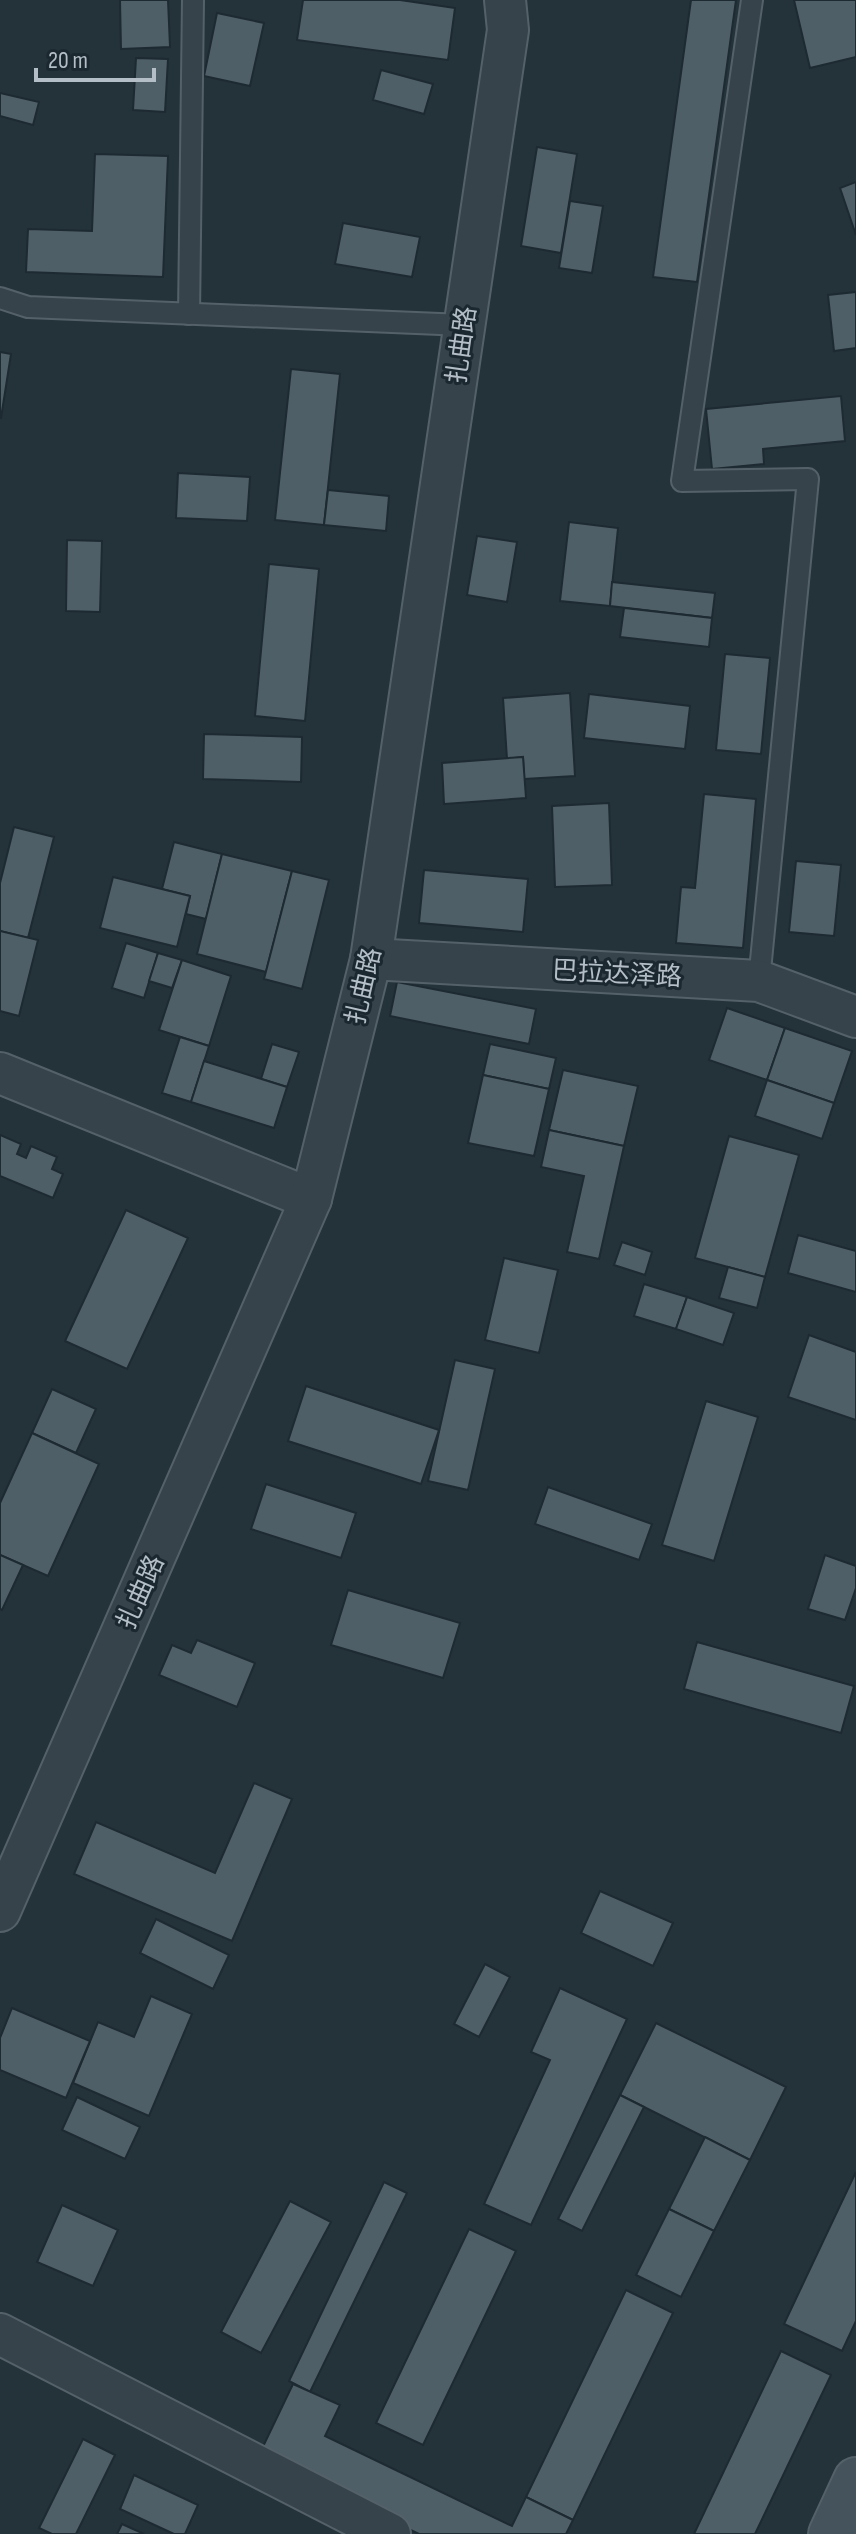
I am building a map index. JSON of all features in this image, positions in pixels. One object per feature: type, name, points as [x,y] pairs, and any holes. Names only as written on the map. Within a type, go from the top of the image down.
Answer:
[{"type":"street","name":"扎曲路","points":[[0,1911],[311,1199],[371,959],[508,30],[505,0]]},
{"type":"street","name":"巴拉达泽路","points":[[371,959],[759,981],[856,1017]]},
{"type":"street","points":[[0,1073],[311,1199]]},
{"type":"street","points":[[0,2334],[390,2534]]},
{"type":"lane","points":[[189,314],[193,0]]},
{"type":"lane","points":[[752,0],[682,481],[808,479],[759,981]]},
{"type":"lane","points":[[0,298],[28,307],[464,325]]},
{"type":"building","points":[[120,0],[168,0],[170,47],[121,49]]},
{"type":"building","points":[[303,0],[400,0],[455,8],[448,60],[297,40]]},
{"type":"building","points":[[691,0],[736,0],[697,282],[653,277]]},
{"type":"building","points":[[794,0],[856,0],[856,57],[810,68]]},
{"type":"building","points":[[217,13],[264,23],[250,86],[204,76]]},
{"type":"building","points":[[136,58],[168,59],[165,112],[133,110]]},
{"type":"building","points":[[381,70],[433,84],[424,114],[373,100]]},
{"type":"building","points":[[0,93],[39,102],[33,125],[0,116]]},
{"type":"building","points":[[537,147],[577,154],[561,253],[521,246]]},
{"type":"building","points":[[95,154],[168,156],[163,277],[26,272],[28,229],[92,231]]},
{"type":"building","points":[[856,182],[856,235],[840,188]]},
{"type":"building","points":[[570,201],[603,206],[592,273],[559,268]]},
{"type":"building","points":[[343,223],[420,237],[412,277],[335,264]]},
{"type":"building","points":[[856,292],[856,348],[834,351],[828,295]]},
{"type":"building","points":[[0,352],[11,354],[1,418],[0,418]]},
{"type":"building","points":[[291,369],[340,374],[324,525],[275,520]]},
{"type":"building","points":[[841,396],[845,441],[763,449],[764,464],[712,469],[706,409]]},
{"type":"building","points":[[178,473],[250,477],[247,521],[176,518]]},
{"type":"building","points":[[328,490],[389,496],[386,531],[324,525]]},
{"type":"building","points":[[569,522],[618,528],[610,606],[560,601]]},
{"type":"building","points":[[477,536],[517,542],[507,602],[467,595]]},
{"type":"building","points":[[67,540],[102,541],[100,612],[66,611]]},
{"type":"building","points":[[269,564],[319,569],[305,721],[255,716]]},
{"type":"building","points":[[612,582],[715,593],[712,618],[610,606]]},
{"type":"building","points":[[624,608],[712,618],[709,647],[620,637]]},
{"type":"building","points":[[725,654],[770,658],[761,754],[716,750]]},
{"type":"building","points":[[570,693],[575,776],[524,779],[523,757],[507,759],[503,698]]},
{"type":"building","points":[[589,694],[690,706],[685,749],[584,738]]},
{"type":"building","points":[[204,734],[302,737],[301,782],[203,779]]},
{"type":"building","points":[[523,757],[526,798],[444,804],[442,763]]},
{"type":"building","points":[[704,794],[756,799],[743,948],[676,943],[681,887],[695,888]]},
{"type":"building","points":[[609,803],[612,885],[555,887],[552,806]]},
{"type":"building","points":[[14,827],[54,837],[28,938],[0,931],[0,883]]},
{"type":"building","points":[[174,842],[222,854],[206,919],[186,914],[190,896],[162,889]]},
{"type":"building","points":[[222,854],[292,871],[266,972],[197,954]]},
{"type":"building","points":[[796,861],[841,865],[834,936],[789,932]]},
{"type":"building","points":[[424,870],[528,879],[523,932],[419,923]]},
{"type":"building","points":[[292,871],[329,880],[302,989],[264,979]]},
{"type":"building","points":[[113,877],[190,896],[177,947],[100,928]]},
{"type":"building","points":[[0,931],[38,940],[19,1016],[0,1011]]},
{"type":"building","points":[[126,943],[158,953],[144,998],[112,988]]},
{"type":"building","points":[[158,953],[182,960],[172,988],[149,981]]},
{"type":"building","points":[[182,960],[231,976],[209,1046],[159,1030]]},
{"type":"building","points":[[397,982],[536,1009],[529,1044],[390,1016]]},
{"type":"building","points":[[727,1008],[785,1028],[767,1080],[709,1060]]},
{"type":"building","points":[[785,1028],[852,1051],[834,1103],[767,1080]]},
{"type":"building","points":[[180,1037],[209,1046],[191,1102],[162,1093]]},
{"type":"building","points":[[272,1044],[299,1052],[287,1087],[261,1079]]},
{"type":"building","points":[[490,1044],[556,1058],[549,1089],[483,1075]]},
{"type":"building","points":[[204,1061],[287,1087],[274,1128],[191,1102]]},
{"type":"building","points":[[563,1070],[638,1086],[624,1146],[549,1130]]},
{"type":"building","points":[[483,1075],[549,1089],[534,1156],[468,1143]]},
{"type":"building","points":[[767,1080],[834,1103],[822,1139],[755,1116]]},
{"type":"building","points":[[549,1130],[624,1146],[599,1259],[567,1252],[584,1176],[541,1167]]},
{"type":"building","points":[[0,1135],[21,1144],[17,1154],[26,1158],[31,1146],[57,1157],[52,1169],[63,1174],[53,1198],[0,1176]]},
{"type":"building","points":[[729,1136],[799,1155],[765,1277],[695,1258]]},
{"type":"building","points":[[126,1210],[188,1238],[127,1369],[65,1341]]},
{"type":"building","points":[[798,1235],[856,1251],[856,1292],[788,1273]]},
{"type":"building","points":[[622,1242],[652,1252],[645,1275],[614,1265]]},
{"type":"building","points":[[504,1258],[558,1270],[539,1353],[485,1340]]},
{"type":"building","points":[[728,1267],[765,1277],[757,1308],[719,1298]]},
{"type":"building","points":[[644,1284],[687,1297],[676,1329],[634,1316]]},
{"type":"building","points":[[687,1297],[734,1313],[723,1345],[676,1329]]},
{"type":"building","points":[[809,1335],[856,1352],[856,1420],[788,1397]]},
{"type":"building","points":[[455,1360],[495,1369],[468,1490],[428,1481]]},
{"type":"building","points":[[306,1386],[439,1430],[421,1484],[288,1441]]},
{"type":"building","points":[[52,1389],[96,1409],[76,1453],[32,1433]]},
{"type":"building","points":[[706,1401],[758,1417],[714,1561],[662,1545]]},
{"type":"building","points":[[32,1433],[99,1464],[48,1576],[0,1555],[0,1503]]},
{"type":"building","points":[[266,1484],[356,1513],[341,1558],[251,1529]]},
{"type":"building","points":[[548,1487],[652,1524],[639,1560],[535,1524]]},
{"type":"building","points":[[0,1555],[23,1565],[2,1610],[0,1609]]},
{"type":"building","points":[[825,1555],[856,1566],[856,1588],[845,1620],[808,1609]]},
{"type":"building","points":[[348,1590],[460,1623],[443,1678],[331,1645]]},
{"type":"building","points":[[197,1640],[255,1663],[237,1707],[159,1675],[172,1645],[191,1653]]},
{"type":"building","points":[[697,1642],[854,1686],[841,1733],[684,1689]]},
{"type":"building","points":[[254,1783],[292,1799],[232,1941],[74,1874],[96,1822],[215,1873]]},
{"type":"building","points":[[600,1891],[673,1923],[653,1966],[581,1933]]},
{"type":"building","points":[[156,1919],[229,1955],[213,1989],[140,1953]]},
{"type":"building","points":[[485,1964],[510,1977],[479,2037],[454,2024]]},
{"type":"building","points":[[560,1988],[627,2019],[531,2225],[484,2204],[550,2060],[531,2052]]},
{"type":"building","points":[[151,1996],[192,2014],[149,2116],[73,2083],[98,2022],[134,2037]]},
{"type":"building","points":[[12,2008],[90,2041],[66,2098],[0,2070],[0,2038]]},
{"type":"building","points":[[656,2023],[786,2087],[750,2160],[620,2095]]},
{"type":"building","points":[[620,2095],[644,2107],[582,2231],[558,2219]]},
{"type":"building","points":[[77,2097],[140,2127],[125,2159],[62,2130]]},
{"type":"building","points":[[705,2137],[750,2160],[714,2231],[669,2209]]},
{"type":"building","points":[[856,2172],[856,2321],[842,2351],[784,2324]]},
{"type":"building","points":[[384,2182],[407,2193],[310,2392],[289,2381]]},
{"type":"building","points":[[290,2201],[331,2222],[261,2353],[221,2332]]},
{"type":"building","points":[[62,2205],[118,2230],[93,2286],[37,2262]]},
{"type":"building","points":[[669,2209],[714,2231],[681,2297],[636,2275]]},
{"type":"building","points":[[469,2229],[516,2251],[423,2445],[376,2423]]},
{"type":"building","points":[[626,2290],[673,2313],[573,2520],[526,2497]]},
{"type":"building","points":[[781,2351],[831,2375],[755,2534],[694,2534]]},
{"type":"building","points":[[293,2384],[340,2405],[325,2436],[512,2526],[526,2497],[573,2520],[566,2534],[419,2534],[258,2457]]},
{"type":"building","points":[[83,2439],[115,2455],[76,2534],[52,2534],[39,2528]]},
{"type":"building","points":[[134,2475],[198,2505],[185,2534],[174,2534],[120,2509]]},
{"type":"building","points":[[122,2524],[144,2534],[117,2534]]}]
